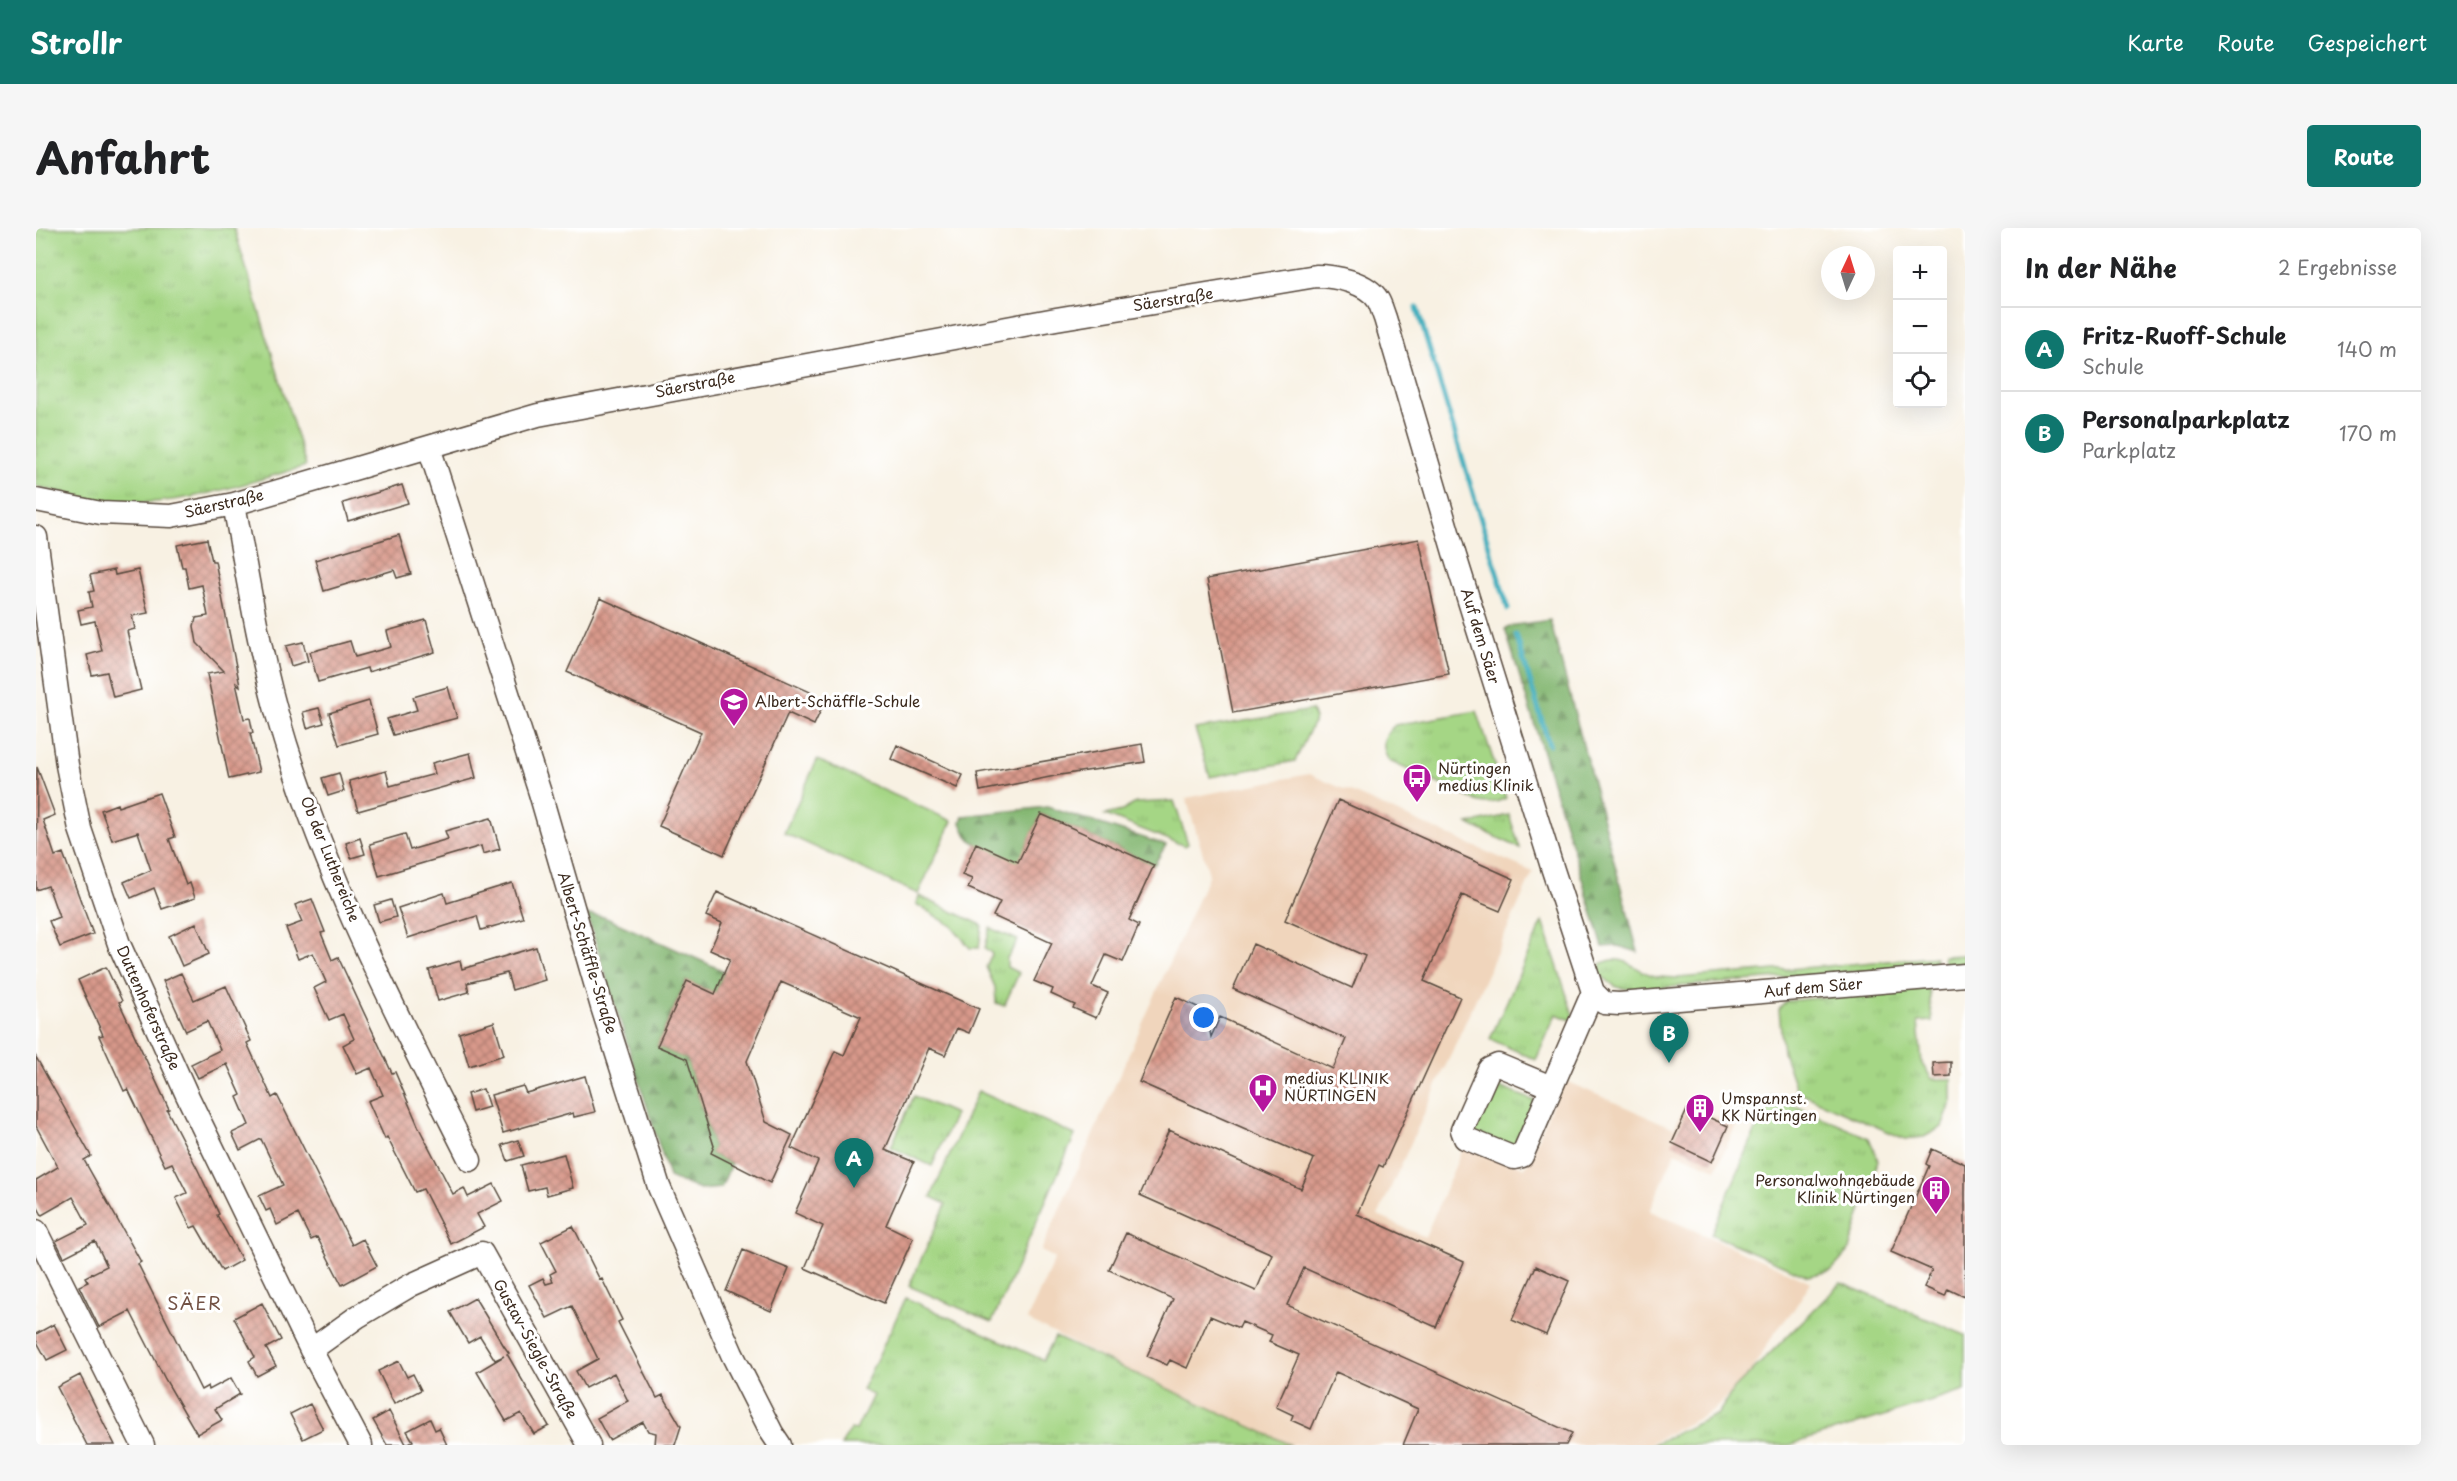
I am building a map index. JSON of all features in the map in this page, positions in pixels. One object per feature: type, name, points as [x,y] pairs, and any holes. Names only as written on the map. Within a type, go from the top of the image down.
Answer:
[{"type":"street","name":"Säerstraße","points":[[36,500],[101,513],[171,516],[234,504],[538,415],[1056,319],[1316,276],[1331,276],[1361,286]]},
{"type":"street","name":"Auf dem Säer","points":[[1361,286],[1378,298],[1385,318],[1448,533],[1593,992],[1604,1003],[1619,1004],[1965,975]]},
{"type":"street","name":"Albert-Schäffle-Straße","points":[[429,447],[540,793],[602,1007],[660,1187],[732,1354],[780,1445]]},
{"type":"street","name":"Ob der Luthereiche","points":[[234,504],[261,649],[277,714],[321,846],[376,972],[470,1160]]},
{"type":"street","name":"Duttenhoferstraße","points":[[36,537],[67,765],[80,829],[119,944],[182,1084],[311,1350],[361,1445]]},
{"type":"street","points":[[1551,1087],[1593,992]]},
{"type":"street","points":[[36,1232],[143,1445]]},
{"type":"street","name":"Gustav-Siegle-Straße","points":[[311,1350],[357,1317],[411,1285],[482,1253],[589,1445]]},
{"type":"shaded area","name":"medius KLINIK NÜRTINGEN","points":[[1309,774],[1533,872],[1378,1216],[1425,1237],[1465,1143],[1525,1168],[1563,1080],[1674,1128],[1686,1103],[1736,1125],[1716,1169],[1675,1152],[1650,1211],[1811,1282],[1794,1309],[1773,1335],[1751,1372],[1713,1411],[1646,1445],[1278,1445],[1027,1320],[1055,1258],[1041,1251],[1209,874],[1186,798]]},
{"type":"green space","points":[[36,228],[234,228],[306,466],[204,494],[152,502],[126,503],[91,500],[36,486]]},
{"type":"green space","points":[[1550,620],[1638,952],[1618,946],[1603,947],[1505,629],[1515,625]]},
{"type":"green space","points":[[1312,710],[1315,719],[1295,761],[1210,777],[1195,729]]},
{"type":"green space","points":[[1477,711],[1506,798],[1492,803],[1479,802],[1389,761],[1384,742],[1387,733],[1395,725]]},
{"type":"green space","points":[[817,760],[952,821],[918,894],[784,833]]},
{"type":"green space","points":[[1174,801],[1188,844],[1185,846],[1105,815],[1122,811],[1136,803]]},
{"type":"green space","points":[[1047,807],[1166,845],[1154,865],[1041,814],[1006,891],[976,843],[968,838],[961,823],[963,816]]},
{"type":"green space","points":[[1509,815],[1520,848],[1468,824]]},
{"type":"green space","points":[[919,896],[982,925],[979,948],[970,948],[952,926],[916,904]]},
{"type":"green space","points":[[587,915],[604,917],[724,971],[715,993],[686,981],[657,1046],[687,1059],[714,1147],[711,1153],[731,1164],[721,1188],[700,1190],[669,1177]]},
{"type":"green space","points":[[1543,921],[1573,1015],[1571,1020],[1556,1014],[1536,1060],[1490,1039]]},
{"type":"green space","points":[[990,928],[1018,940],[1007,958],[1007,967],[1019,973],[1004,1006],[996,1003],[995,987],[986,967],[992,954],[985,948]]},
{"type":"green space","points":[[1965,955],[1965,963],[1944,965],[1943,956]]},
{"type":"green space","points":[[1935,957],[1935,965],[1634,990],[1616,987],[1599,974],[1601,964],[1616,960],[1628,963],[1654,976],[1678,978]]},
{"type":"green space","points":[[1929,987],[1932,1021],[1918,1022],[1922,1064],[1932,1079],[1952,1079],[1952,1101],[1942,1127],[1924,1137],[1905,1139],[1797,1092],[1783,1052],[1779,1010],[1786,1001]]},
{"type":"green space","points":[[1505,1072],[1499,1087],[1535,1101],[1516,1143],[1504,1147],[1474,1133],[1471,1121],[1492,1075]]},
{"type":"green space","points":[[978,1091],[1075,1135],[992,1322],[909,1286],[946,1204],[931,1197]]},
{"type":"green space","points":[[1771,1095],[1869,1138],[1878,1160],[1848,1252],[1831,1271],[1808,1276],[1711,1234]]},
{"type":"green space","points":[[914,1096],[955,1114],[932,1166],[891,1147]]},
{"type":"green space","points":[[1841,1283],[1965,1335],[1965,1391],[1789,1445],[1651,1445],[1718,1414],[1733,1390]]},
{"type":"green space","points":[[906,1298],[1043,1360],[1055,1337],[1291,1445],[841,1445],[851,1429],[856,1430],[873,1395],[862,1390]]},
{"type":"building","points":[[402,485],[408,503],[348,521],[343,503]]},
{"type":"building","points":[[399,535],[411,574],[397,578],[394,570],[324,591],[315,560]]},
{"type":"building","points":[[207,539],[212,561],[215,561],[240,686],[236,683],[244,719],[250,718],[253,733],[250,733],[259,772],[229,779],[207,674],[224,671],[197,643],[194,626],[196,618],[208,616],[202,585],[189,588],[177,545]]},
{"type":"building","points":[[1419,539],[1449,674],[1233,713],[1207,579]]},
{"type":"building","points":[[114,570],[115,575],[138,570],[148,613],[132,616],[135,629],[127,631],[141,690],[113,697],[107,672],[92,675],[87,655],[102,651],[95,621],[81,624],[78,610],[92,607],[89,592],[94,591],[90,575]]},
{"type":"building","name":"Albert-Schäffle-Schule","points":[[600,598],[826,699],[814,725],[788,713],[724,855],[659,826],[701,732],[567,672]]},
{"type":"building","points":[[426,620],[435,652],[368,672],[367,668],[318,682],[310,652],[350,641],[355,657],[391,647],[387,631]]},
{"type":"building","points":[[303,642],[308,661],[291,666],[286,646]]},
{"type":"building","points":[[448,687],[457,718],[393,735],[387,719],[417,710],[413,697]]},
{"type":"building","points":[[369,701],[378,734],[339,745],[329,713]]},
{"type":"building","points":[[319,708],[324,723],[307,728],[303,712]]},
{"type":"building","points":[[1142,744],[1145,762],[1060,775],[980,791],[977,773]]},
{"type":"building","points":[[897,745],[963,775],[957,788],[891,759]]},
{"type":"building","points":[[470,753],[476,778],[358,811],[349,781],[386,771],[390,786],[435,774],[432,763]]},
{"type":"building","points":[[37,767],[55,815],[43,820],[55,856],[63,853],[93,934],[60,947],[49,921],[59,917],[48,886],[36,890]]},
{"type":"building","points":[[339,773],[344,791],[328,796],[322,778]]},
{"type":"building","points":[[159,793],[175,837],[169,839],[186,885],[190,883],[195,898],[162,909],[154,888],[131,898],[124,882],[151,870],[138,832],[112,840],[101,810],[117,804],[118,807]]},
{"type":"building","points":[[1338,800],[1514,879],[1500,911],[1462,895],[1424,981],[1460,997],[1383,1167],[1379,1165],[1357,1214],[1464,1262],[1436,1327],[1304,1268],[1287,1305],[1572,1433],[1566,1445],[1403,1445],[1418,1409],[1336,1372],[1311,1429],[1291,1420],[1293,1415],[1276,1407],[1299,1355],[1269,1342],[1272,1335],[1242,1322],[1239,1328],[1210,1316],[1187,1368],[1170,1360],[1167,1365],[1147,1356],[1173,1299],[1109,1270],[1126,1233],[1256,1291],[1272,1254],[1140,1195],[1169,1130],[1301,1189],[1314,1159],[1139,1082],[1176,997],[1206,1011],[1211,1037],[1220,1017],[1333,1069],[1346,1039],[1233,989],[1253,944],[1352,988],[1365,956],[1285,920]]},
{"type":"building","points":[[1041,814],[1154,865],[1129,920],[1139,925],[1123,962],[1106,955],[1092,986],[1108,993],[1096,1018],[1073,1008],[1075,1005],[1051,994],[1053,989],[1034,981],[1052,943],[993,916],[1000,902],[968,888],[972,879],[962,875],[976,843],[1018,862]]},
{"type":"building","points":[[491,818],[500,849],[483,854],[481,846],[379,876],[370,844],[405,834],[410,850],[448,839],[445,831]]},
{"type":"building","points":[[360,838],[365,854],[351,858],[346,843]]},
{"type":"building","points":[[512,883],[523,918],[481,930],[477,916],[408,938],[398,908],[444,893],[447,903]]},
{"type":"building","points":[[717,892],[979,1009],[969,1033],[957,1028],[945,1055],[929,1048],[885,1150],[914,1162],[886,1225],[913,1238],[884,1303],[805,1268],[823,1226],[795,1213],[818,1161],[791,1148],[835,1051],[844,1055],[861,1017],[781,982],[747,1061],[766,1122],[792,1135],[770,1183],[711,1153],[714,1146],[687,1059],[657,1046],[687,981],[715,994],[730,959],[710,950],[722,923],[706,916]]},
{"type":"building","points":[[312,899],[325,932],[321,933],[332,960],[338,957],[392,1073],[395,1072],[420,1130],[453,1194],[464,1188],[468,1197],[494,1184],[503,1201],[477,1214],[484,1227],[451,1244],[423,1189],[415,1192],[387,1137],[385,1139],[368,1101],[383,1095],[371,1068],[357,1074],[343,1045],[354,1039],[343,1014],[329,1020],[314,988],[326,982],[313,953],[298,959],[286,928],[302,922],[295,905]]},
{"type":"building","points":[[391,900],[396,917],[379,922],[374,905]]},
{"type":"building","points":[[196,923],[209,954],[182,966],[169,936]]},
{"type":"building","points":[[536,947],[545,980],[512,990],[507,973],[467,983],[469,992],[438,1001],[429,970],[460,961],[462,969]]},
{"type":"building","points":[[106,967],[122,1001],[119,1002],[169,1109],[167,1110],[219,1214],[217,1215],[242,1260],[222,1271],[196,1226],[191,1228],[176,1198],[187,1193],[172,1163],[165,1166],[128,1089],[124,1091],[99,1036],[103,1035],[78,980]]},
{"type":"building","points":[[181,973],[194,1000],[226,986],[251,1041],[247,1043],[272,1098],[277,1095],[352,1245],[363,1239],[377,1266],[342,1285],[317,1237],[311,1240],[298,1214],[277,1225],[270,1209],[266,1211],[259,1196],[283,1185],[261,1139],[240,1150],[232,1133],[249,1125],[237,1097],[241,1095],[227,1064],[198,1078],[191,1064],[220,1050],[207,1021],[186,1031],[163,981]]},
{"type":"building","points":[[494,1022],[504,1055],[469,1066],[459,1033]]},
{"type":"building","points":[[36,1057],[91,1156],[84,1160],[141,1262],[138,1264],[201,1390],[208,1386],[209,1390],[231,1378],[240,1394],[215,1409],[222,1420],[197,1434],[130,1311],[99,1327],[79,1286],[88,1282],[85,1277],[107,1266],[95,1241],[64,1257],[56,1241],[88,1225],[73,1197],[42,1215],[36,1204],[36,1180],[58,1167],[36,1126]]},
{"type":"building","points":[[1951,1062],[1951,1076],[1934,1077],[1933,1063]]},
{"type":"building","points":[[585,1076],[595,1112],[574,1117],[573,1113],[503,1133],[491,1095],[523,1086],[526,1093]]},
{"type":"building","points":[[483,1089],[489,1107],[472,1112],[467,1094]]},
{"type":"building","name":"Umspannst. KK Nürtingen","points":[[1688,1108],[1728,1126],[1712,1162],[1672,1143]]},
{"type":"building","points":[[518,1140],[524,1156],[508,1161],[502,1145]]},
{"type":"building","name":"Personalwohngebäude Klinik Nürtingen","points":[[1932,1149],[1965,1164],[1965,1297],[1948,1289],[1945,1296],[1924,1287],[1932,1270],[1891,1252],[1929,1166],[1926,1164]]},
{"type":"building","points":[[564,1154],[573,1188],[547,1195],[545,1187],[528,1191],[521,1165]]},
{"type":"building","points":[[573,1226],[600,1280],[602,1279],[622,1320],[618,1322],[657,1398],[663,1395],[681,1426],[675,1445],[655,1445],[656,1433],[648,1431],[643,1422],[609,1440],[597,1418],[628,1401],[614,1373],[585,1388],[576,1371],[598,1359],[572,1306],[547,1318],[529,1285],[543,1278],[546,1284],[553,1282],[550,1274],[556,1271],[541,1242]]},
{"type":"building","points":[[743,1250],[789,1269],[771,1311],[726,1291]]},
{"type":"building","points":[[1536,1266],[1569,1281],[1546,1335],[1512,1320]]},
{"type":"building","points":[[475,1298],[509,1353],[507,1354],[549,1426],[534,1434],[521,1413],[506,1421],[477,1372],[504,1356],[495,1360],[480,1336],[468,1343],[450,1312]]},
{"type":"building","points":[[262,1303],[281,1340],[266,1348],[276,1366],[257,1376],[249,1361],[255,1357],[234,1318]]},
{"type":"building","points":[[54,1324],[67,1350],[47,1360],[36,1340],[36,1334]]},
{"type":"building","points":[[399,1361],[407,1377],[413,1374],[421,1390],[394,1404],[378,1371]]},
{"type":"building","points":[[80,1375],[115,1445],[87,1445],[57,1387]]},
{"type":"building","points":[[310,1404],[323,1429],[303,1439],[290,1414]]},
{"type":"building","points":[[389,1411],[406,1444],[413,1441],[407,1431],[430,1419],[435,1430],[439,1428],[447,1445],[387,1445],[373,1420]]},
{"type":"waterway","points":[[1417,308],[1508,609]]},
{"type":"waterway","points":[[1516,635],[1549,744]]},
{"type":"place","name":"Albert-Schäffle-Schule","points":[[734,728]]},
{"type":"place","name":"Nürtingen medius Klinik","points":[[1417,804]]},
{"type":"place","name":"Personalparkplatz","points":[[1669,1063]]},
{"type":"place","name":"medius KLINIK NÜRTINGEN","points":[[1263,1114]]},
{"type":"place","name":"Umspannst. KK Nürtingen","points":[[1700,1134]]},
{"type":"place","name":"Fritz-Ruoff-Schule","points":[[854,1188]]},
{"type":"place","name":"Personalwohngebäude Klinik Nürtingen","points":[[1936,1216]]},
{"type":"district","name":"SÄER","points":[[195,1304]]}]
